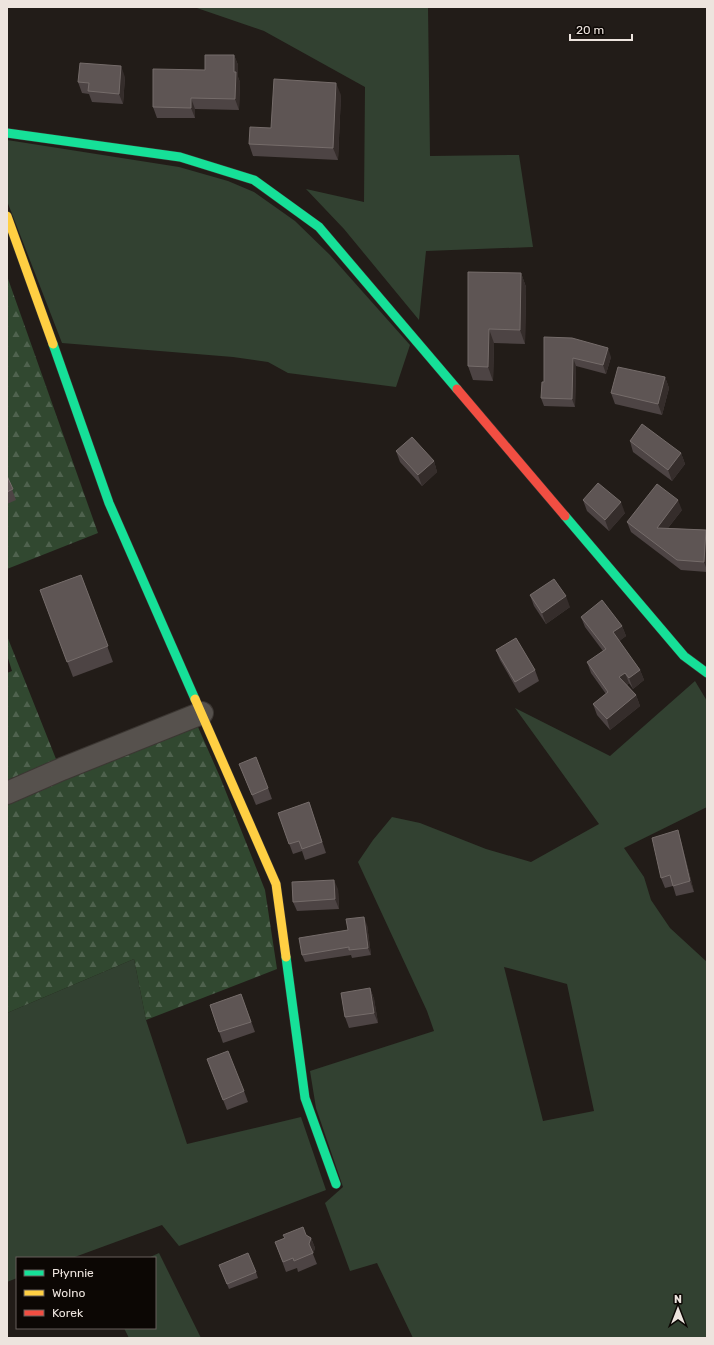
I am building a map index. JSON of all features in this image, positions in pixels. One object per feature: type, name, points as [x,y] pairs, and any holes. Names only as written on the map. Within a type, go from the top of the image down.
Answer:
[{"type":"street","points":[[7,133],[180,157],[254,180],[320,227],[684,656],[707,673]]},
{"type":"street","points":[[7,216],[108,503],[202,713],[276,884],[305,1098],[336,1184]]},
{"type":"street","points":[[7,793],[62,769],[202,713]]},
{"type":"green space","points":[[194,7],[428,7],[430,156],[519,155],[533,247],[426,251],[419,320],[344,229],[306,189],[364,202],[365,87],[264,31]]},
{"type":"green space","points":[[7,140],[179,167],[228,181],[254,192],[295,221],[330,255],[410,345],[396,387],[288,373],[268,362],[233,357],[62,343],[7,201]]},
{"type":"green space","points":[[7,276],[98,533],[7,569]]},
{"type":"green space","points":[[7,636],[62,774],[187,723],[198,727],[220,777],[265,890],[277,969],[146,1020],[134,959],[7,1013],[7,673],[12,671],[7,655]]},
{"type":"green space","points":[[695,681],[707,701],[707,807],[624,848],[644,877],[651,900],[670,928],[707,962],[707,1338],[413,1338],[377,1263],[350,1271],[325,1203],[343,1187],[316,1108],[310,1071],[434,1031],[427,1011],[358,862],[373,840],[392,817],[420,823],[486,849],[531,862],[599,824],[515,708],[610,756]],"holes":[[[504,967],[567,984],[594,1111],[543,1121]]]},
{"type":"green space","points":[[134,959],[146,1020],[187,1144],[301,1117],[326,1190],[179,1246],[162,1225],[75,1257],[16,1257],[16,1278],[7,1282],[7,1013]]},
{"type":"green space","points":[[159,1253],[201,1338],[129,1338],[124,1329],[156,1329],[156,1257],[150,1257]]},
{"type":"building","points":[[205,55],[234,55],[234,72],[236,72],[235,99],[191,98],[191,108],[153,107],[153,69],[205,70]]},
{"type":"building","points":[[80,63],[121,66],[119,94],[88,91],[89,83],[78,82]]},
{"type":"building","points":[[274,79],[336,83],[333,148],[249,144],[250,127],[271,128]]},
{"type":"building","points":[[468,272],[521,273],[520,330],[489,329],[488,367],[468,366]]},
{"type":"building","points":[[544,337],[572,338],[608,348],[603,365],[573,358],[572,399],[541,398],[542,382],[544,382]]},
{"type":"building","points":[[618,367],[665,377],[658,404],[611,393]]},
{"type":"building","points":[[642,424],[681,453],[668,470],[630,441]]},
{"type":"building","points":[[412,437],[434,461],[418,475],[396,451]]},
{"type":"building","points":[[7,476],[13,489],[7,492]]},
{"type":"building","points":[[598,483],[621,502],[605,520],[583,500]]},
{"type":"building","points":[[657,484],[678,500],[657,528],[706,530],[704,562],[677,560],[627,522]]},
{"type":"building","points":[[81,575],[108,646],[67,662],[40,590]]},
{"type":"building","points":[[554,579],[566,596],[542,613],[530,595]]},
{"type":"building","points":[[602,600],[622,626],[613,632],[640,670],[629,678],[625,673],[619,677],[636,695],[607,719],[593,704],[608,692],[587,662],[606,649],[581,617]]},
{"type":"building","points":[[516,638],[535,670],[515,682],[496,650]]},
{"type":"building","points":[[256,757],[268,788],[252,795],[239,764]]},
{"type":"building","points":[[309,802],[322,842],[302,849],[299,841],[289,844],[278,813]]},
{"type":"building","points":[[678,830],[690,881],[673,886],[670,875],[661,878],[652,838]]},
{"type":"building","points":[[334,880],[335,899],[293,902],[292,882]]},
{"type":"building","points":[[364,917],[368,948],[349,950],[349,947],[302,955],[299,938],[348,930],[346,919]]},
{"type":"building","points":[[370,988],[374,1013],[345,1017],[341,993]]},
{"type":"building","points":[[241,994],[251,1022],[219,1032],[210,1005]]},
{"type":"building","points":[[228,1051],[244,1091],[223,1100],[207,1059]]},
{"type":"building","points":[[303,1227],[306,1235],[311,1238],[309,1244],[313,1253],[294,1261],[293,1258],[283,1262],[275,1242],[285,1238],[283,1235]]},
{"type":"building","points":[[248,1253],[256,1272],[227,1284],[219,1265]]},
{"type":"traffic: fast","points":[[7,133],[180,157],[254,180],[319,227],[457,389]]},
{"type":"traffic: fast","points":[[53,344],[109,503],[195,699]]},
{"type":"traffic: fast","points":[[565,516],[684,656],[707,673]]},
{"type":"traffic: fast","points":[[286,957],[305,1098],[336,1184]]},
{"type":"traffic: slow","points":[[7,216],[53,344]]},
{"type":"traffic: slow","points":[[195,699],[276,884],[286,957]]},
{"type":"traffic: jam","points":[[457,389],[565,516]]}]
